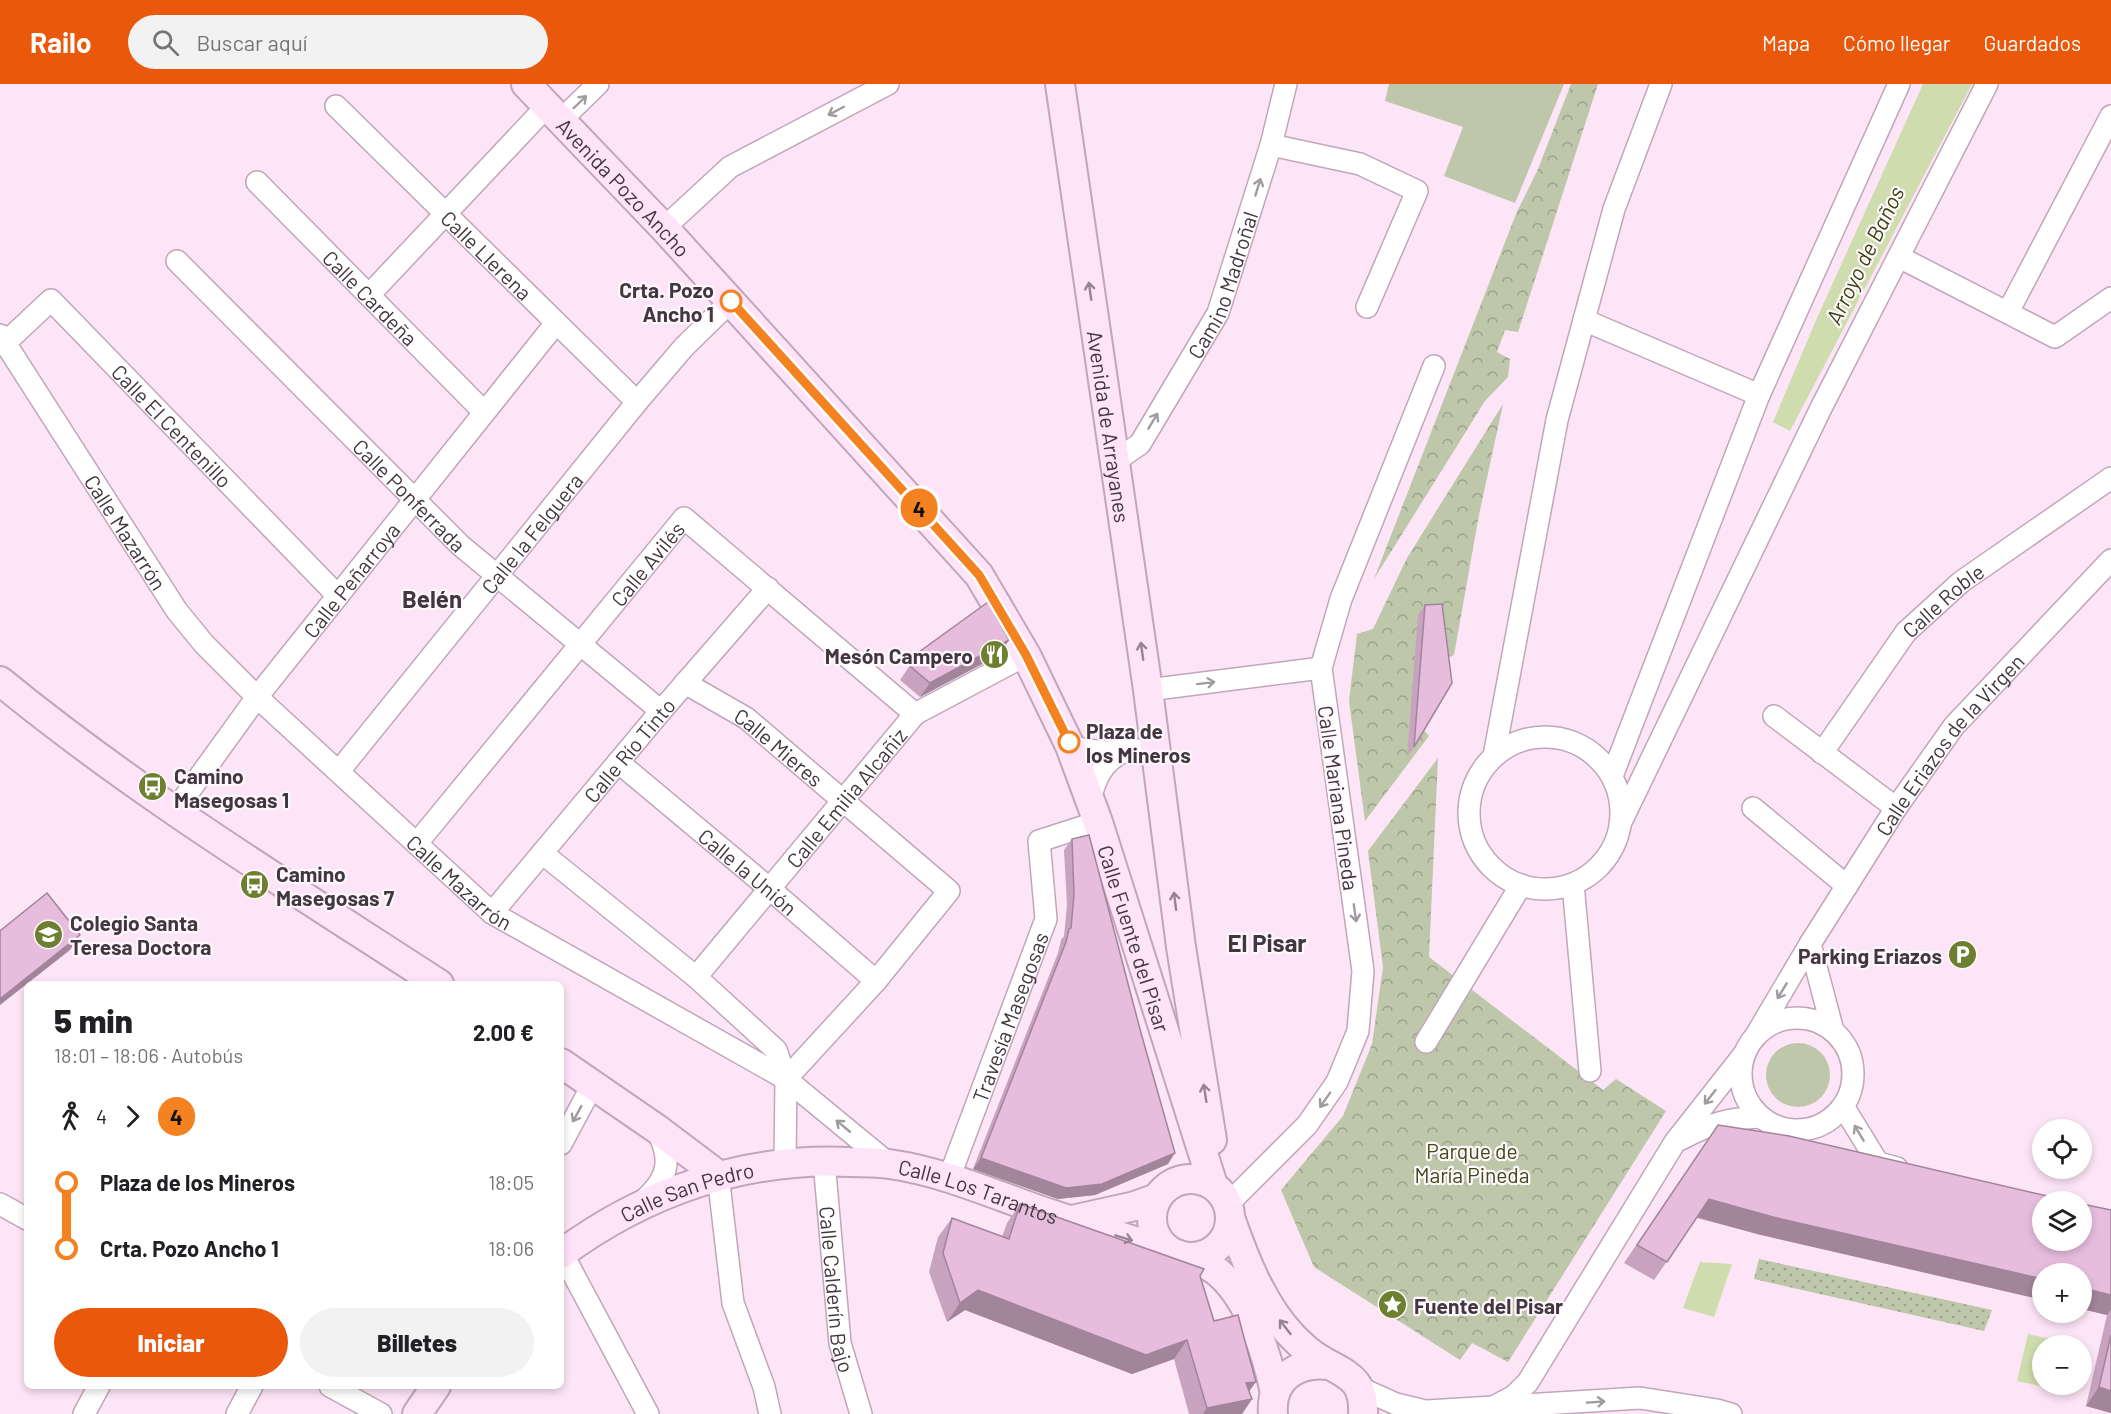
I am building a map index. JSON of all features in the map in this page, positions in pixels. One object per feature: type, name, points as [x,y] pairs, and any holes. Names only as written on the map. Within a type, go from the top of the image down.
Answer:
[{"type":"street","name":"Avenida Pozo Ancho","points":[[526,84],[664,228],[979,575],[1026,655],[1071,746]]},
{"type":"street","points":[[369,295],[446,215],[554,113],[598,84]]},
{"type":"street","points":[[664,228],[730,167],[888,84]]},
{"type":"street","name":"Avenida de Arrayanes","points":[[1060,84],[1159,771]]},
{"type":"street","name":"Camino Madroñal","points":[[1114,462],[1140,444],[1218,313],[1271,145],[1286,84]]},
{"type":"street","points":[[1494,756],[1557,420],[1614,209],[1661,84]]},
{"type":"street","points":[[1612,776],[1760,395],[1899,84]]},
{"type":"street","points":[[1620,824],[1620,799],[1612,776],[1598,758],[1580,745],[1558,738],[1535,738],[1514,744],[1494,756],[1480,774],[1471,794],[1469,818],[1473,839],[1484,859],[1501,875],[1521,885],[1538,889],[1556,889],[1573,884],[1596,870],[1612,849],[1620,824],[1821,408],[1987,84]]},
{"type":"street","name":"Calle Llerena","points":[[336,106],[637,402]]},
{"type":"street","points":[[2008,312],[2111,116]]},
{"type":"street","points":[[1271,145],[1360,164],[1417,191],[1367,307]]},
{"type":"street","name":"Calle Cardeña","points":[[257,182],[484,412]]},
{"type":"street","points":[[1899,256],[2055,337],[2111,298]]},
{"type":"street","name":"Calle Ponferrada","points":[[177,261],[460,545],[661,711]]},
{"type":"street","name":"Calle El Centenillo","points":[[3,338],[51,300],[338,595]]},
{"type":"street","name":"Calle la Felguera","points":[[339,771],[637,402],[684,347],[731,301]]},
{"type":"street","points":[[1584,320],[1760,395]]},
{"type":"street","name":"Calle Peñarroya","points":[[174,812],[257,697],[556,323]]},
{"type":"street","name":"Calle Mazarrón","points":[[3,338],[177,611],[204,644],[257,697],[492,913],[786,1079]]},
{"type":"street","name":"Calle Mariana Pineda","points":[[1223,1200],[1307,1125],[1337,1082],[1358,1031],[1363,971],[1320,668],[1341,599],[1434,366]]},
{"type":"street","name":"Calle Roble","points":[[1822,753],[1906,632],[1961,582],[2108,486]]},
{"type":"street","name":"Calle Avilés","points":[[417,843],[684,518],[915,714]]},
{"type":"street","name":"Calle Eriazos de la Virgen","points":[[1495,1406],[1514,1396],[1528,1382],[1675,1142],[1750,1045],[1810,944],[1896,808],[1954,726],[2111,560]]},
{"type":"street","name":"Calle Río Tinto","points":[[492,913],[661,711],[768,588]]},
{"type":"street","name":"Calle Emilia Alcañiz","points":[[696,976],[915,714],[1026,655]]},
{"type":"street","points":[[1148,690],[1320,668]]},
{"type":"street","points":[[0,681],[91,752],[174,812],[434,981]]},
{"type":"street","name":"Calle Mieres","points":[[685,683],[746,718],[949,891],[876,981]]},
{"type":"street","points":[[1774,716],[1896,808]]},
{"type":"street","points":[[1071,746],[1097,751],[1138,750],[1154,760],[1159,771],[1181,947],[1228,1231],[1218,1246],[1203,1255],[1185,1256]]},
{"type":"street","name":"Calle Fuente del Pisar","points":[[1071,746],[1094,811],[1195,1131],[1223,1200]]},
{"type":"street","points":[[1094,811],[1096,780],[1104,765],[1125,751]]},
{"type":"street","name":"Calle la Unión","points":[[618,762],[876,981]]},
{"type":"street","points":[[1753,807],[1847,886]]},
{"type":"street","name":"Travesía Masegosas","points":[[949,1178],[1046,919],[1039,841],[1094,811]]},
{"type":"street","points":[[542,853],[696,976],[776,1050],[786,1079],[785,1162]]},
{"type":"street","points":[[1573,884],[1590,1071]]},
{"type":"street","points":[[1426,1042],[1521,885]]},
{"type":"street","points":[[1810,944],[1833,1031]]},
{"type":"street","points":[[786,1079],[876,981]]},
{"type":"street","points":[[1802,1018],[1819,1022],[1833,1031],[1844,1044],[1852,1067],[1850,1091],[1843,1106],[1830,1119],[1804,1129],[1777,1127],[1761,1118],[1750,1104],[1742,1088],[1741,1070],[1750,1045],[1768,1026],[1784,1019],[1802,1018]]},
{"type":"street","points":[[564,1066],[657,1129],[718,1175],[734,1303],[764,1387],[770,1414]]},
{"type":"street","name":"Calle Los Tarantos","points":[[786,1079],[888,1163]]},
{"type":"street","points":[[564,1137],[593,1084]]},
{"type":"street","points":[[1843,1106],[1878,1164],[1911,1171]]},
{"type":"street","points":[[1675,1142],[1703,1128],[1730,1119],[1761,1118]]},
{"type":"street","points":[[638,1206],[657,1189],[664,1176],[666,1149],[657,1129]]},
{"type":"street","points":[[1181,1180],[1195,1131]]},
{"type":"street","name":"Calle Los Tarantos","points":[[824,1161],[888,1163],[949,1178],[1070,1221],[1185,1256]]},
{"type":"street","name":"Calle San Pedro","points":[[564,1252],[614,1218],[638,1206],[718,1175],[785,1162],[824,1161]]},
{"type":"street","name":"Calle Calderín Bajo","points":[[824,1161],[840,1343],[861,1414]]},
{"type":"street","points":[[1274,1403],[1269,1366],[1261,1341],[1239,1299],[1221,1274],[1164,1246],[1155,1231],[1152,1214],[1157,1198],[1168,1187],[1181,1180],[1198,1179],[1223,1200],[1254,1277],[1274,1312],[1302,1346],[1329,1365]]},
{"type":"street","name":"Calle Los Tarantos","points":[[1070,1221],[1135,1206],[1157,1198]]},
{"type":"street","points":[[0,1204],[24,1217]]},
{"type":"street","points":[[564,1257],[648,1414]]},
{"type":"street","points":[[1274,1403],[1282,1381],[1297,1368],[1316,1363],[1341,1369],[1350,1376],[1361,1401],[1396,1404],[1427,1411]]},
{"type":"street","points":[[84,1414],[97,1389]]},
{"type":"street","points":[[237,1414],[250,1389]]},
{"type":"street","points":[[335,1389],[381,1414]]},
{"type":"street","points":[[417,1414],[434,1389]]},
{"type":"street","points":[[1405,1414],[1495,1406],[1640,1398],[1731,1414]]},
{"type":"green space","points":[[1389,84],[1564,84],[1515,203],[1444,176],[1463,127],[1385,101]]},
{"type":"green space","points":[[1571,84],[1598,84],[1518,332],[1505,330],[1497,352],[1510,359],[1508,377],[1485,401],[1374,579],[1516,214],[1538,169]]},
{"type":"green space","points":[[1503,404],[1479,515],[1454,655],[1441,660],[1423,729],[1429,736],[1365,821],[1349,701],[1357,634],[1373,629],[1407,558]]},
{"type":"green space","name":"Parque de María Pineda","points":[[1438,758],[1429,957],[1603,1090],[1616,1079],[1666,1111],[1508,1362],[1472,1343],[1460,1360],[1314,1267],[1281,1190],[1343,1116],[1372,1044],[1383,967],[1368,851]]},
{"type":"green space","points":[[1798,1043],[1810,1045],[1821,1052],[1828,1063],[1830,1075],[1828,1087],[1821,1098],[1810,1105],[1798,1107],[1786,1105],[1775,1098],[1768,1087],[1766,1075],[1768,1063],[1775,1052],[1786,1045]]},
{"type":"green space","points":[[1759,1259],[1992,1310],[1984,1331],[1754,1279]]},
{"type":"water","name":"Arroyo de Baños","points":[[1923,84],[1972,84],[1790,431],[1773,422],[1817,318]]},
{"type":"water","points":[[1700,1262],[1732,1264],[1714,1317],[1683,1308]]},
{"type":"water","points":[[2028,1334],[2032,1335],[2032,1384],[2017,1381]]},
{"type":"building","points":[[988,602],[1009,640],[930,683],[910,666],[921,657],[919,652]]},
{"type":"building","points":[[1442,604],[1452,683],[1414,747],[1425,605]]},
{"type":"building","points":[[1089,835],[1175,1153],[1102,1184],[1066,1188],[981,1158],[1071,928],[1074,895],[1072,839]]},
{"type":"building","points":[[47,893],[80,935],[0,999],[0,931]]},
{"type":"building","points":[[1718,1125],[1789,1136],[2032,1192],[2032,1251],[2092,1251],[2092,1206],[2111,1210],[2111,1295],[2092,1290],[2092,1263],[2032,1263],[2032,1276],[1773,1217],[1709,1199],[1667,1262],[1637,1245]]},
{"type":"building","points":[[1020,1204],[1204,1269],[1200,1276],[1214,1321],[1238,1315],[1256,1382],[1246,1383],[1252,1399],[1207,1408],[1187,1340],[1146,1355],[978,1290],[960,1303],[943,1253],[952,1218],[1009,1239]]},
{"type":"building","points":[[2111,1335],[2111,1391],[2099,1387]]},
{"type":"bus line","name":"4","points":[[731,301],[979,575],[1026,655],[1069,742]]},
{"type":"place","name":"Crta. Pozo Ancho 1","points":[[731,301]]},
{"type":"place","name":"Mesón Campero","points":[[994,655]]},
{"type":"place","name":"Plaza de los Mineros","points":[[1069,742]]},
{"type":"place","name":"Camino Masegosas 1","points":[[153,787]]},
{"type":"place","name":"Camino Masegosas 7","points":[[255,885]]},
{"type":"place","name":"Colegio Santa Teresa Doctora","points":[[49,934]]},
{"type":"place","name":"Parking Eriazos","points":[[1963,955]]},
{"type":"place","name":"Fuente del Pisar","points":[[1393,1305]]},
{"type":"district","name":"Belén","points":[[432,598]]},
{"type":"district","name":"El Pisar","points":[[1267,942]]}]
